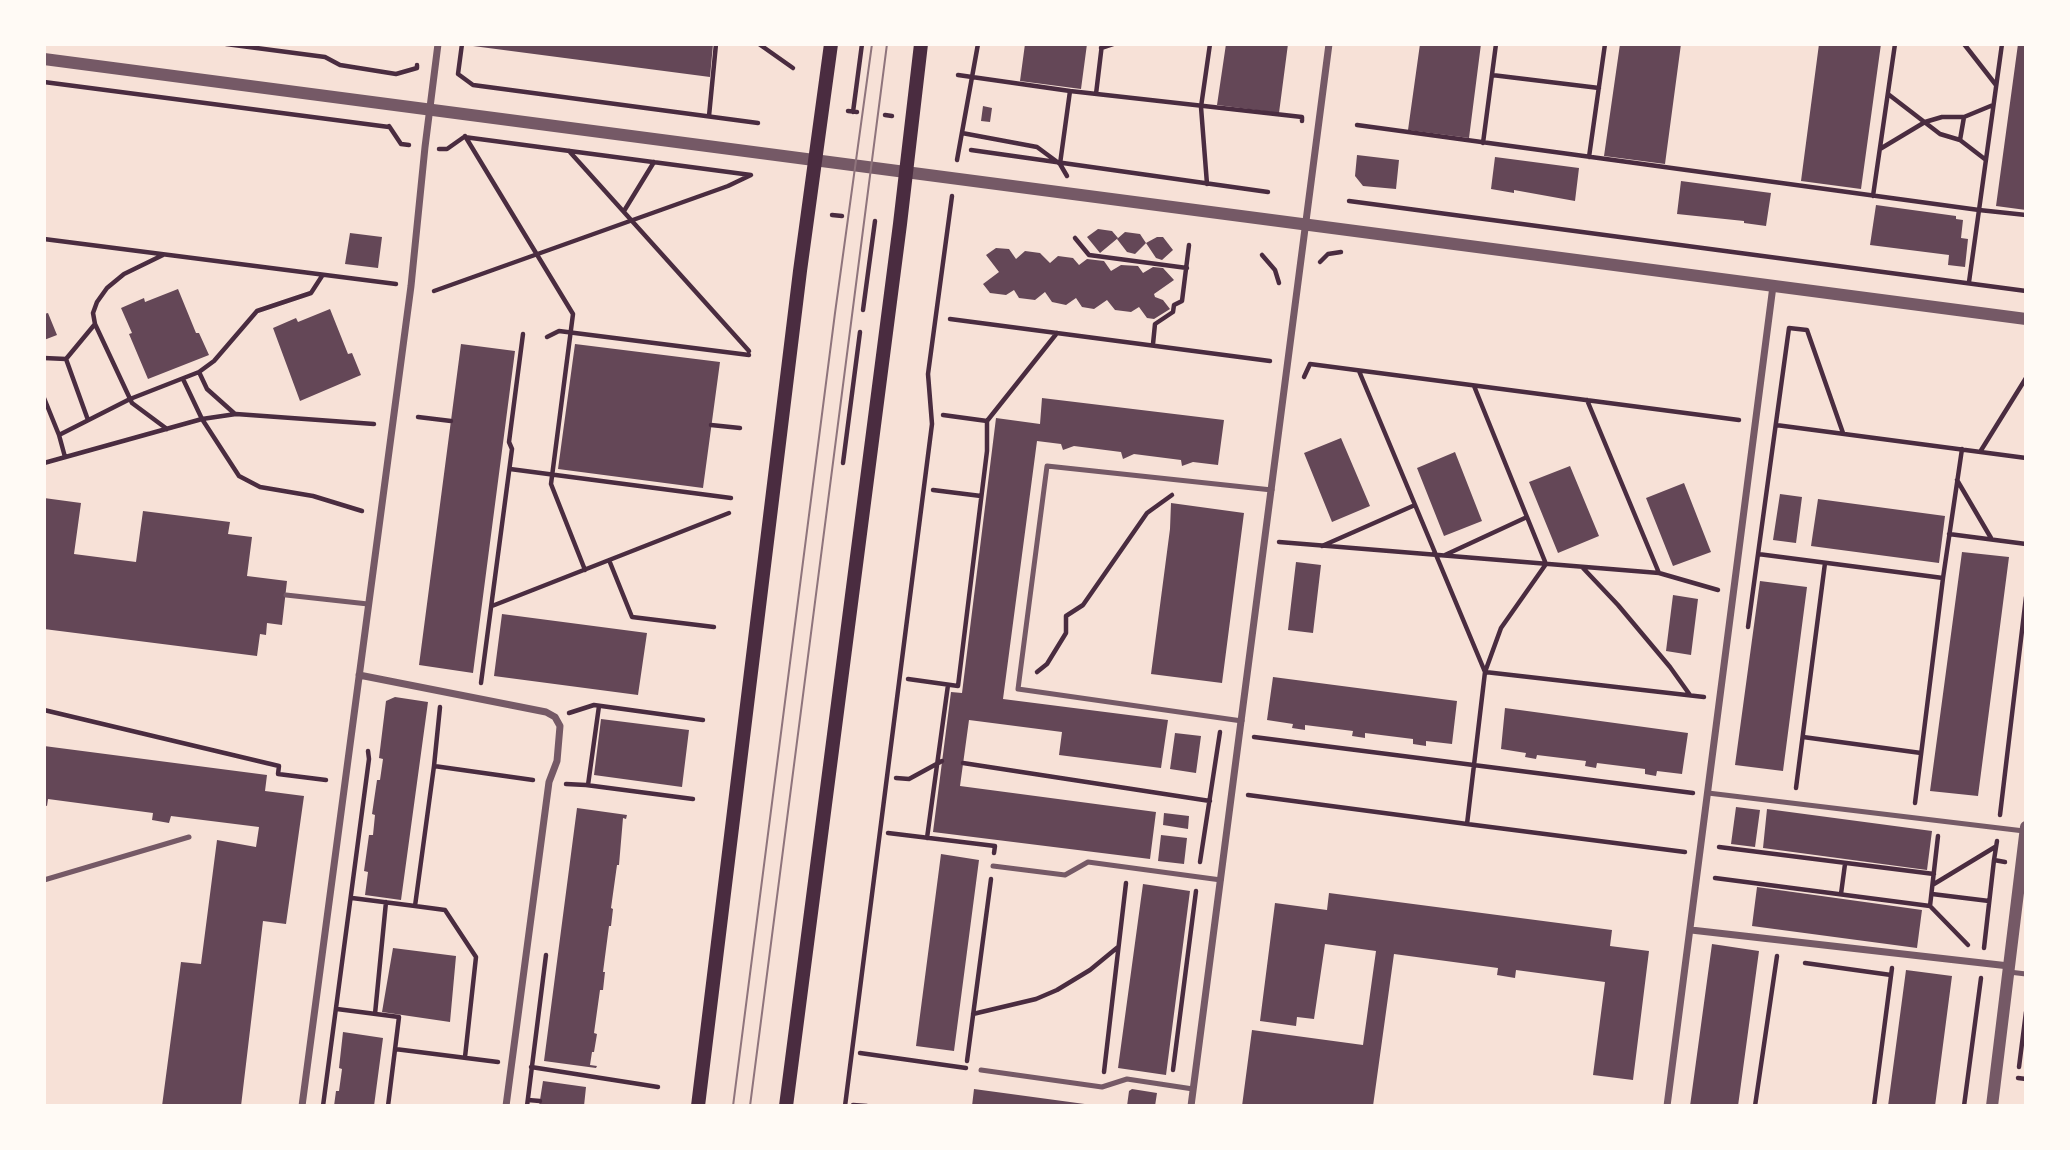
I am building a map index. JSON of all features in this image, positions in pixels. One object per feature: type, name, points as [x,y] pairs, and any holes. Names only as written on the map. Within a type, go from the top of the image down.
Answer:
[{"type":"main road","points":[[698,1106],[831,44]]},
{"type":"main road","points":[[786,1106],[921,44]]},
{"type":"street","points":[[302,1106],[411,286],[438,44]]},
{"type":"street","points":[[1191,1106],[1329,44]]},
{"type":"street","points":[[44,59],[2026,318]]},
{"type":"street","points":[[1667,1106],[1773,286]]},
{"type":"street","points":[[359,675],[546,712],[555,717],[560,726],[557,761],[549,782],[506,1106]]},
{"type":"street","points":[[1992,1106],[2026,830]]},
{"type":"street","points":[[1690,930],[2009,969]]},
{"type":"lane","points":[[1242,721],[1017,689],[1048,466],[1272,490]]},
{"type":"lane","points":[[286,595],[368,604]]},
{"type":"lane","points":[[1708,793],[1998,829],[2026,830]]},
{"type":"lane","points":[[44,880],[189,837]]},
{"type":"lane","points":[[993,866],[1065,876],[1088,862],[1221,880]]},
{"type":"lane","points":[[2009,969],[2026,974]]},
{"type":"lane","points":[[981,1070],[1102,1087],[1127,1079],[1193,1089]]},
{"type":"path","points":[[226,44],[325,57],[340,65],[396,74],[417,68]]},
{"type":"path","points":[[462,44],[458,74],[473,85],[758,123]]},
{"type":"path","points":[[709,116],[716,44]]},
{"type":"path","points":[[759,44],[793,68]]},
{"type":"path","points":[[853,112],[862,44]]},
{"type":"path","points":[[957,155],[978,44]]},
{"type":"path","points":[[1096,94],[1102,46],[1113,44]]},
{"type":"path","points":[[1207,184],[1201,107],[1210,44]]},
{"type":"path","points":[[1483,143],[1496,44]]},
{"type":"path","points":[[1589,157],[1605,44]]},
{"type":"path","points":[[1873,195],[1895,46],[1900,44]]},
{"type":"path","points":[[1964,44],[1997,86]]},
{"type":"path","points":[[1969,282],[2002,44]]},
{"type":"path","points":[[394,85],[396,74]]},
{"type":"path","points":[[958,75],[1201,107],[1302,117],[1301,130]]},
{"type":"path","points":[[1492,75],[1599,89]]},
{"type":"path","points":[[44,82],[389,127],[401,144]]},
{"type":"path","points":[[471,95],[473,85]]},
{"type":"path","points":[[1060,164],[1070,91]]},
{"type":"path","points":[[1888,94],[1940,135],[1960,140],[1986,160]]},
{"type":"path","points":[[1880,149],[1925,122],[1942,117],[1964,117],[1994,105]]},
{"type":"path","points":[[885,115],[892,116]]},
{"type":"path","points":[[1960,140],[1964,117]]},
{"type":"path","points":[[1357,125],[2026,215]]},
{"type":"path","points":[[962,134],[1037,147],[1060,164],[1083,195]]},
{"type":"path","points":[[464,137],[573,314],[564,406],[551,484],[585,570]]},
{"type":"path","points":[[434,291],[728,186],[751,175],[464,137],[447,149]]},
{"type":"path","points":[[547,337],[559,331],[749,353],[569,150]]},
{"type":"path","points":[[971,150],[1268,192]]},
{"type":"path","points":[[624,211],[654,162]]},
{"type":"path","points":[[845,1106],[932,424],[928,374],[951,198]]},
{"type":"path","points":[[1349,201],[2026,291]]},
{"type":"path","points":[[832,215],[842,216]]},
{"type":"path","points":[[863,310],[876,221]]},
{"type":"path","points":[[1076,238],[1090,255],[1187,268]]},
{"type":"path","points":[[44,239],[411,286]]},
{"type":"path","points":[[1153,344],[1155,324],[1173,312],[1174,305],[1182,301],[1189,245]]},
{"type":"path","points":[[1320,262],[1328,254],[1341,252]]},
{"type":"path","points":[[164,254],[124,274],[107,288],[93,313],[95,324],[132,403],[167,429]]},
{"type":"path","points":[[1262,255],[1279,276],[1278,292]]},
{"type":"path","points":[[59,435],[130,398],[199,372],[214,361],[257,311],[311,293],[322,276]]},
{"type":"path","points":[[950,319],[1270,361]]},
{"type":"path","points":[[66,359],[95,324]]},
{"type":"path","points":[[1748,634],[1789,328],[1807,330],[1843,433]]},
{"type":"path","points":[[843,463],[860,332]]},
{"type":"path","points":[[908,679],[958,686],[987,451],[987,421],[1058,332]]},
{"type":"path","points":[[468,683],[480,685],[510,469],[508,428],[523,334]]},
{"type":"path","points":[[1268,373],[1271,349]]},
{"type":"path","points":[[44,358],[66,359]]},
{"type":"path","points":[[66,359],[88,421]]},
{"type":"path","points":[[1310,364],[1749,421]]},
{"type":"path","points":[[1359,370],[1486,672]]},
{"type":"path","points":[[199,372],[208,389],[236,414]]},
{"type":"path","points":[[1980,452],[2026,378]]},
{"type":"path","points":[[183,379],[202,419],[239,476],[260,486],[313,496],[362,512]]},
{"type":"path","points":[[1474,385],[1546,564]]},
{"type":"path","points":[[44,398],[65,457]]},
{"type":"path","points":[[1587,400],[1658,573]]},
{"type":"path","points":[[44,463],[202,419],[236,414],[374,424]]},
{"type":"path","points":[[943,415],[987,421]]},
{"type":"path","points":[[418,417],[451,421]]},
{"type":"path","points":[[1764,423],[2026,458]]},
{"type":"path","points":[[711,425],[740,428]]},
{"type":"path","points":[[1913,818],[1942,579],[1962,449]]},
{"type":"path","points":[[510,469],[731,498]]},
{"type":"path","points":[[1957,481],[1991,539]]},
{"type":"path","points":[[1017,689],[1047,664],[1066,633],[1066,616],[1083,605],[1147,513],[1164,499],[1194,482]]},
{"type":"path","points":[[933,490],[981,496]]},
{"type":"path","points":[[1321,546],[1415,505]]},
{"type":"path","points":[[492,607],[729,513]]},
{"type":"path","points":[[1444,556],[1527,517]]},
{"type":"path","points":[[1949,534],[2026,544]]},
{"type":"path","points":[[1266,541],[1658,573],[1732,594]]},
{"type":"path","points":[[1738,551],[1942,579]]},
{"type":"path","points":[[609,560],[632,617],[714,627]]},
{"type":"path","points":[[1794,803],[1825,563]]},
{"type":"path","points":[[1467,824],[1486,672],[1501,628],[1546,564]]},
{"type":"path","points":[[1582,567],[1618,605],[1690,695]]},
{"type":"path","points":[[1998,829],[2026,597]]},
{"type":"path","points":[[1486,672],[1720,699]]},
{"type":"path","points":[[927,838],[948,685]]},
{"type":"path","points":[[415,906],[442,691]]},
{"type":"path","points":[[588,785],[599,706]]},
{"type":"path","points":[[555,717],[599,706],[703,720]]},
{"type":"path","points":[[44,710],[279,765],[278,774],[326,780]]},
{"type":"path","points":[[1171,1085],[1198,876],[1222,719]]},
{"type":"path","points":[[1240,735],[1708,793]]},
{"type":"path","points":[[1803,737],[1921,753]]},
{"type":"path","points":[[323,1106],[352,898],[369,740]]},
{"type":"path","points":[[896,778],[909,779],[939,762]]},
{"type":"path","points":[[963,763],[1210,801]]},
{"type":"path","points":[[434,766],[693,799]]},
{"type":"path","points":[[1238,793],[1718,857]]},
{"type":"path","points":[[1930,906],[1940,821]]},
{"type":"path","points":[[888,833],[995,846],[966,1068]]},
{"type":"path","points":[[1714,888],[1720,834]]},
{"type":"path","points":[[1933,884],[1996,846]]},
{"type":"path","points":[[1719,847],[1934,874]]},
{"type":"path","points":[[1841,894],[1844,864]]},
{"type":"path","points":[[1102,1087],[1128,867]]},
{"type":"path","points":[[1715,878],[1930,906],[1969,946]]},
{"type":"path","points":[[1932,894],[1989,901]]},
{"type":"path","points":[[352,898],[445,910],[476,957],[465,1057]]},
{"type":"path","points":[[375,1014],[386,902]]},
{"type":"path","points":[[1755,1106],[1779,941]]},
{"type":"path","points":[[973,1014],[1036,999],[1057,990],[1090,970],[1118,946]]},
{"type":"path","points":[[1777,958],[1789,960]]},
{"type":"path","points":[[1802,962],[1891,975]]},
{"type":"path","points":[[1874,1106],[1892,965]]},
{"type":"path","points":[[1973,975],[1981,978]]},
{"type":"path","points":[[337,1009],[399,1017],[388,1106]]},
{"type":"path","points":[[2016,1087],[2026,1012]]},
{"type":"path","points":[[860,1053],[981,1070]]},
{"type":"path","points":[[2018,1078],[2026,1079]]},
{"type":"path","points":[[528,1100],[540,1101]]},
{"type":"path","points":[[853,1105],[867,1106]]},
{"type":"building","points":[[473,44],[713,44],[710,77]]},
{"type":"building","points":[[1025,44],[1087,44],[1081,89],[1020,81]]},
{"type":"building","points":[[1226,44],[1288,44],[1279,113],[1217,105]]},
{"type":"building","points":[[1420,44],[1481,44],[1469,138],[1408,130]]},
{"type":"building","points":[[1620,44],[1681,44],[1665,164],[1604,156]]},
{"type":"building","points":[[1819,44],[1881,44],[1861,189],[1801,181]]},
{"type":"building","points":[[2018,44],[2026,44],[2026,210],[1996,206]]},
{"type":"building","points":[[983,106],[992,108],[990,122],[981,121]]},
{"type":"building","points":[[1357,155],[1399,160],[1396,189],[1363,186],[1355,176]]},
{"type":"building","points":[[1495,157],[1579,168],[1575,201],[1514,190],[1514,193],[1491,189]]},
{"type":"building","points":[[1681,181],[1771,193],[1766,226],[1677,214]]},
{"type":"building","points":[[1876,205],[1956,216],[1956,219],[1963,220],[1961,238],[1968,239],[1965,267],[1948,265],[1949,255],[1870,245]]},
{"type":"building","points":[[1098,229],[1112,231],[1118,238],[1100,253],[1087,237]]},
{"type":"building","points":[[1125,232],[1140,234],[1146,243],[1135,254],[1127,252],[1117,239]]},
{"type":"building","points":[[350,233],[382,237],[378,268],[345,264]]},
{"type":"building","points":[[1163,237],[1173,250],[1162,260],[1156,258],[1146,243]]},
{"type":"building","points":[[996,248],[1009,249],[1016,259],[1025,251],[1040,253],[1050,263],[1058,256],[1073,258],[1079,265],[1087,259],[1104,261],[1111,271],[1121,265],[1138,266],[1143,273],[1153,267],[1163,268],[1174,280],[1154,294],[1170,309],[1154,319],[1147,318],[1139,307],[1131,312],[1115,310],[1107,300],[1094,309],[1082,307],[1076,298],[1066,305],[1052,302],[1045,292],[1035,300],[1019,298],[1014,290],[1006,295],[990,293],[983,284],[999,272],[986,255]]},
{"type":"building","points":[[178,289],[196,333],[199,333],[209,355],[148,379],[121,308],[144,298],[145,302]]},
{"type":"building","points":[[330,309],[348,354],[352,353],[361,375],[300,401],[273,328],[296,318],[298,322]]},
{"type":"building","points":[[48,313],[57,335],[44,340],[44,314]]},
{"type":"building","points":[[461,344],[515,351],[473,673],[419,665]]},
{"type":"building","points":[[575,344],[720,362],[703,488],[558,469]]},
{"type":"building","points":[[1042,398],[1224,420],[1218,465],[1193,462],[1182,466],[1181,460],[1134,454],[1123,459],[1121,452],[1074,446],[1063,450],[1061,444],[1037,441],[1003,699],[1168,720],[1161,768],[1059,755],[1062,732],[969,720],[960,786],[1156,812],[1150,859],[933,832],[951,692],[962,693],[996,418],[1040,424]]},
{"type":"building","points":[[1341,438],[1370,506],[1332,522],[1304,453]]},
{"type":"building","points":[[1455,452],[1482,521],[1444,536],[1417,468]]},
{"type":"building","points":[[1570,466],[1599,536],[1558,553],[1529,482]]},
{"type":"building","points":[[1684,483],[1711,552],[1673,566],[1646,498]]},
{"type":"building","points":[[1780,494],[1802,497],[1796,543],[1773,540]]},
{"type":"building","points":[[44,498],[81,503],[74,554],[136,562],[143,511],[230,522],[228,534],[252,537],[247,576],[287,581],[282,625],[267,623],[266,635],[260,634],[257,656],[44,629]]},
{"type":"building","points":[[1818,499],[1945,516],[1939,563],[1811,546]]},
{"type":"building","points":[[1171,503],[1244,513],[1222,683],[1151,674]]},
{"type":"building","points":[[1962,552],[2009,557],[1978,796],[1930,791]]},
{"type":"building","points":[[1296,562],[1321,565],[1313,633],[1288,630]]},
{"type":"building","points":[[1760,581],[1807,587],[1783,771],[1735,765]]},
{"type":"building","points":[[1673,595],[1698,599],[1691,655],[1666,651]]},
{"type":"building","points":[[502,614],[647,633],[638,695],[494,676]]},
{"type":"building","points":[[1273,677],[1457,701],[1452,744],[1426,741],[1426,746],[1413,744],[1413,739],[1365,733],[1365,738],[1352,736],[1353,731],[1305,725],[1305,730],[1292,728],[1293,724],[1267,720]]},
{"type":"building","points":[[395,697],[428,702],[401,900],[365,895],[368,872],[364,871],[369,835],[373,835],[375,815],[372,814],[383,759],[379,758],[386,701]]},
{"type":"building","points":[[1505,708],[1688,733],[1682,774],[1657,771],[1656,776],[1645,774],[1645,769],[1597,763],[1596,768],[1585,766],[1586,761],[1537,755],[1536,759],[1525,757],[1526,753],[1501,749]]},
{"type":"building","points":[[601,719],[689,730],[682,787],[594,775]]},
{"type":"building","points":[[1175,733],[1201,736],[1196,773],[1170,769]]},
{"type":"building","points":[[44,746],[267,775],[265,791],[304,796],[286,924],[263,921],[241,1106],[162,1106],[181,962],[201,964],[217,840],[256,847],[259,827],[171,816],[169,823],[152,820],[153,813],[48,799],[47,806],[44,805]]},
{"type":"building","points":[[1736,807],[1760,810],[1755,847],[1731,844]]},
{"type":"building","points":[[577,808],[627,815],[626,819],[623,818],[603,990],[600,990],[594,1033],[597,1034],[590,1065],[597,1066],[596,1068],[544,1061]]},
{"type":"building","points":[[1767,809],[1932,831],[1927,870],[1763,848]]},
{"type":"building","points":[[1164,813],[1189,816],[1188,829],[1163,825]]},
{"type":"building","points":[[1161,835],[1187,838],[1184,864],[1158,861]]},
{"type":"building","points":[[941,854],[979,860],[954,1051],[916,1046]]},
{"type":"building","points":[[1143,884],[1190,891],[1166,1075],[1118,1068]]},
{"type":"building","points":[[1757,887],[1922,910],[1917,948],[1752,926]]},
{"type":"building","points":[[1329,893],[1612,930],[1610,946],[1649,951],[1633,1080],[1593,1075],[1605,982],[1516,970],[1515,978],[1497,975],[1498,968],[1394,954],[1373,1106],[1242,1106],[1252,1030],[1363,1045],[1376,951],[1325,944],[1314,1019],[1297,1017],[1296,1026],[1260,1021],[1275,903],[1327,910]]},
{"type":"building","points":[[1712,944],[1759,951],[1738,1106],[1690,1106]]},
{"type":"building","points":[[393,948],[456,956],[450,1022],[382,1012]]},
{"type":"building","points":[[1906,970],[1952,976],[1935,1106],[1888,1106]]},
{"type":"building","points":[[343,1032],[383,1038],[374,1106],[334,1106],[342,1069],[339,1068]]},
{"type":"building","points":[[543,1081],[586,1087],[584,1106],[539,1106]]},
{"type":"building","points":[[974,1089],[1092,1105],[1092,1106],[972,1106]]},
{"type":"building","points":[[1132,1089],[1157,1093],[1155,1106],[1127,1106],[1129,1091]]},
{"type":"tram line","points":[[733,1106],[872,44]]},
{"type":"tram line","points":[[750,1106],[887,44]]}]
